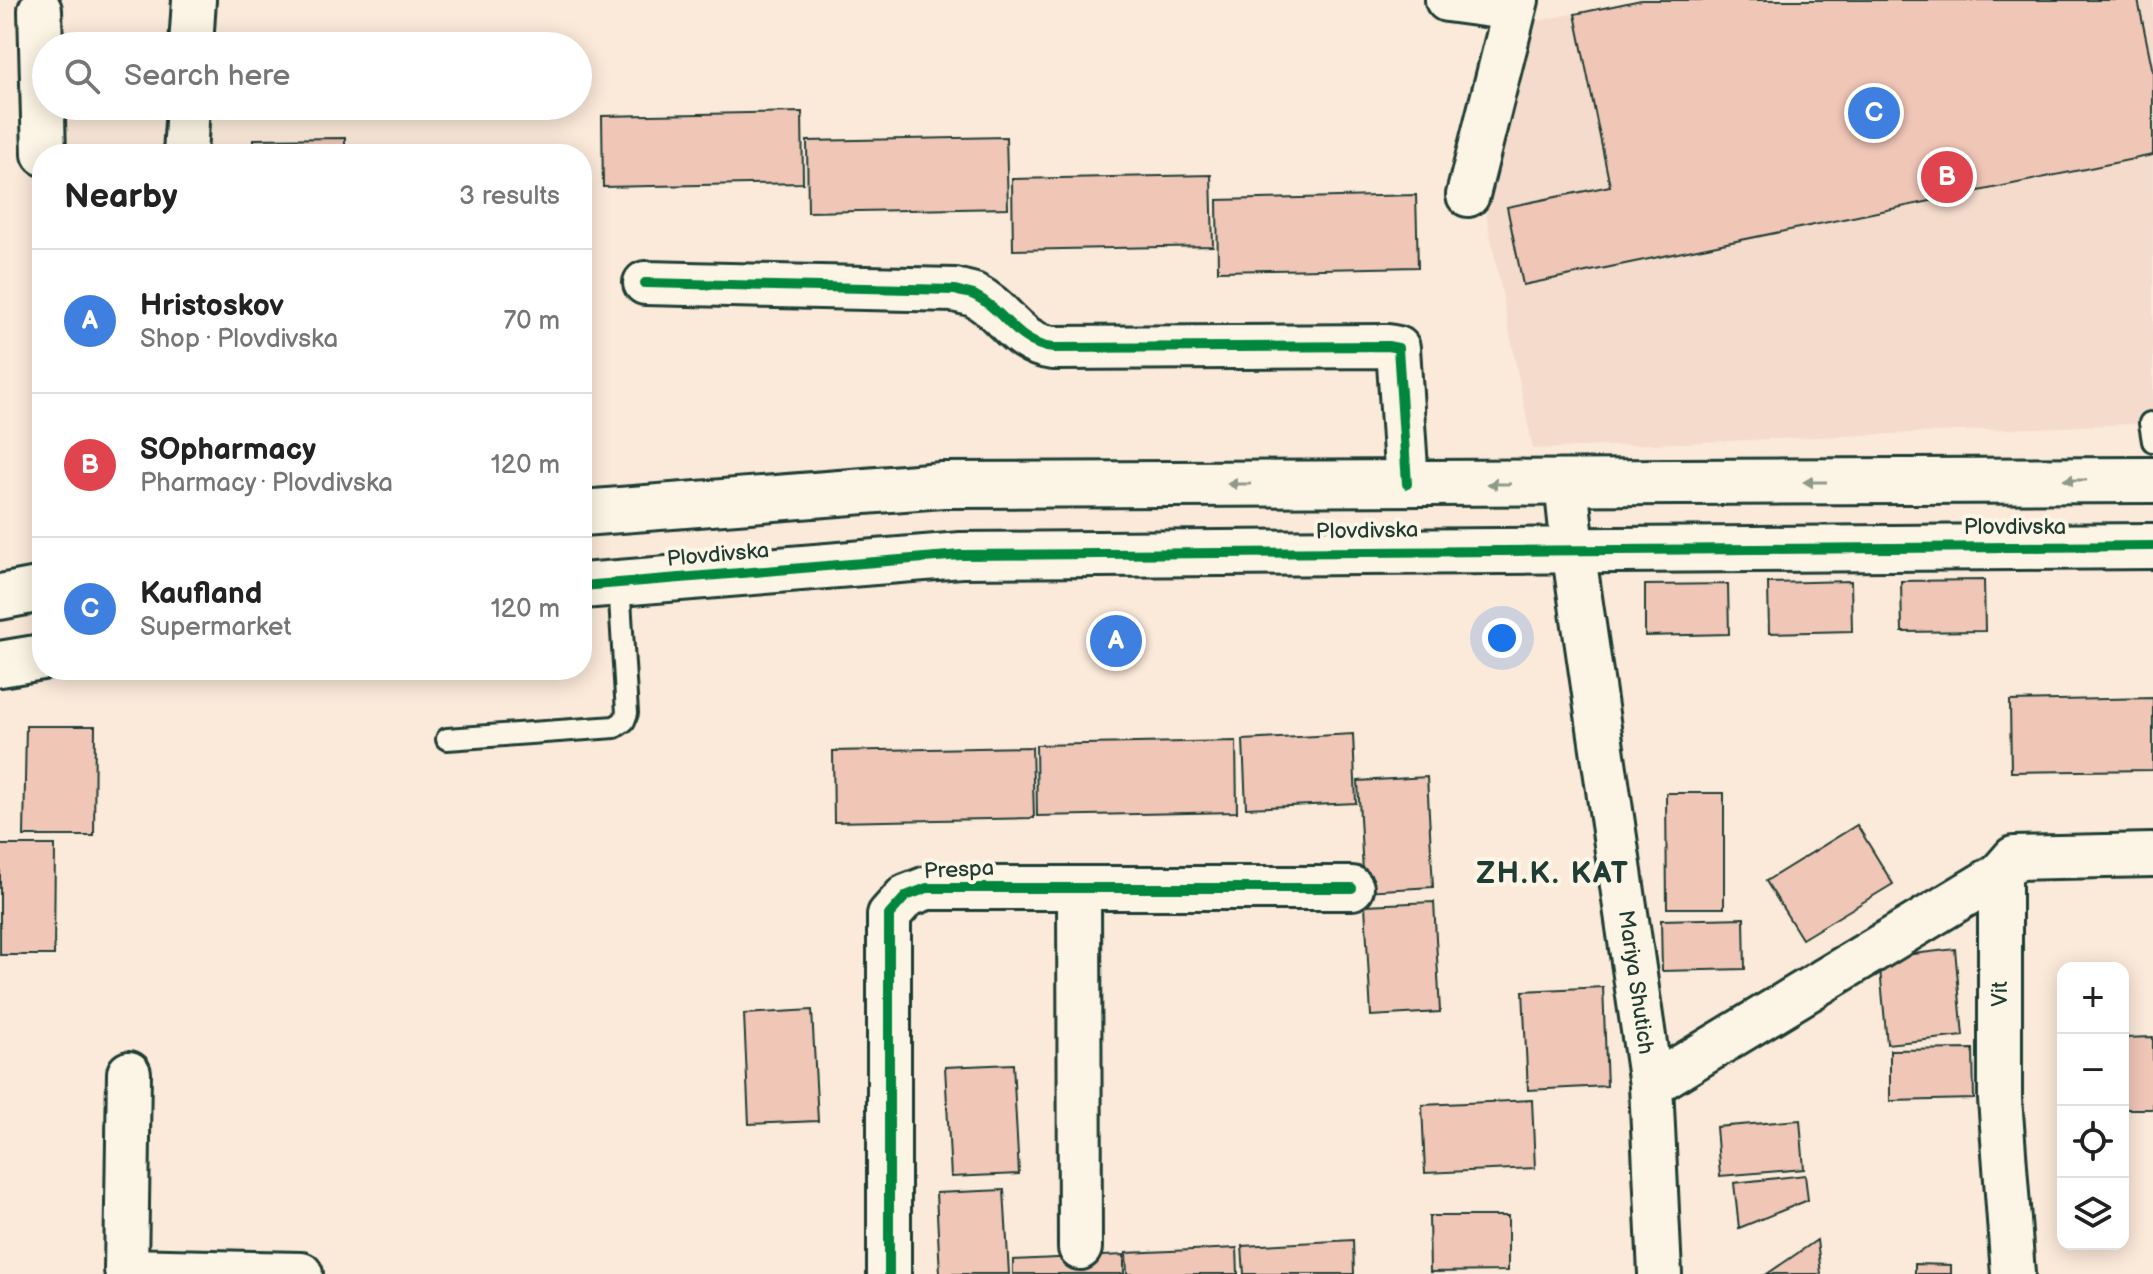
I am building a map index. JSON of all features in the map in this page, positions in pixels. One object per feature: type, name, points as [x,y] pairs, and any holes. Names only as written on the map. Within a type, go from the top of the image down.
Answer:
[{"type":"street","points":[[192,32],[194,0]]},
{"type":"street","points":[[1447,0],[1516,4],[1468,195]]},
{"type":"street","points":[[40,10],[41,32]]},
{"type":"street","points":[[43,120],[44,144]]},
{"type":"street","points":[[186,144],[187,120]]},
{"type":"street","points":[[645,283],[955,290],[973,295],[988,304],[1037,346],[1053,348],[1398,348],[1407,484]]},
{"type":"street","name":"Plovdivska","points":[[592,512],[942,485],[2153,480]]},
{"type":"street","name":"Mariya Shutich","points":[[1566,483],[1651,1085],[1660,1274]]},
{"type":"street","name":"Plovdivska","points":[[600,585],[961,555],[2153,546]]},
{"type":"street","points":[[0,597],[32,591]]},
{"type":"street","points":[[0,664],[32,659]]},
{"type":"street","points":[[1651,1085],[2000,874],[2014,858],[2153,855]]},
{"type":"street","name":"Vit","points":[[2000,874],[2000,1099],[2013,1274]]},
{"type":"street","name":"Prespa","points":[[889,1274],[889,915],[906,896],[927,888],[1352,888]]},
{"type":"street","points":[[1079,888],[1080,1248]]},
{"type":"street","points":[[129,1073],[126,1270],[301,1274]]},
{"type":"lane","points":[[447,739],[615,727],[624,721],[627,713],[600,585]]},
{"type":"shaded area","points":[[1641,0],[2153,0],[2153,423],[1533,449],[1486,213],[1528,23]]},
{"type":"building","points":[[1641,0],[2138,0],[2153,72],[2153,155],[1523,285],[1507,207],[1610,186],[1575,14]]},
{"type":"building","points":[[802,112],[803,183],[603,187],[602,116]]},
{"type":"building","points":[[1006,137],[1008,208],[808,212],[807,141]]},
{"type":"building","points":[[345,138],[345,144],[254,144],[254,139]]},
{"type":"building","points":[[1211,175],[1213,246],[1013,250],[1012,179]]},
{"type":"building","points":[[1416,195],[1418,267],[1218,271],[1217,200]]},
{"type":"building","points":[[1984,580],[1985,631],[1902,632],[1901,581]]},
{"type":"building","points":[[1851,581],[1852,631],[1769,633],[1768,583]]},
{"type":"building","points":[[1728,584],[1729,634],[1645,636],[1645,585]]},
{"type":"building","points":[[2153,698],[2153,770],[2011,772],[2010,701]]},
{"type":"building","points":[[26,726],[95,726],[94,836],[24,836]]},
{"type":"building","points":[[1353,734],[1356,803],[1246,808],[1243,740]]},
{"type":"building","points":[[1236,741],[1237,812],[1037,816],[1036,745]]},
{"type":"building","points":[[1032,747],[1034,818],[834,822],[833,751]]},
{"type":"building","points":[[1427,777],[1433,887],[1364,891],[1358,781]]},
{"type":"building","points":[[1666,793],[1724,793],[1724,908],[1667,908]]},
{"type":"building","points":[[1857,825],[1893,884],[1802,939],[1766,881]]},
{"type":"building","points":[[0,845],[55,845],[54,955],[0,955]]},
{"type":"building","points":[[1434,902],[1440,1012],[1371,1016],[1365,905]]},
{"type":"building","points":[[1744,918],[1745,969],[1662,971],[1661,920]]},
{"type":"building","points":[[1955,949],[1963,1036],[1887,1044],[1879,958]]},
{"type":"building","points":[[1603,987],[1607,1086],[1528,1090],[1523,991]]},
{"type":"building","points":[[812,1010],[818,1121],[749,1124],[744,1014]]},
{"type":"building","points":[[2153,1037],[2153,1109],[2129,1109],[2129,1038]]},
{"type":"building","points":[[1973,1049],[1974,1099],[1890,1101],[1890,1050]]},
{"type":"building","points":[[1013,1064],[1019,1174],[951,1177],[945,1067]]},
{"type":"building","points":[[1532,1100],[1535,1168],[1425,1173],[1422,1105]]},
{"type":"building","points":[[1800,1120],[1804,1169],[1720,1176],[1716,1127]]},
{"type":"building","points":[[1805,1175],[1808,1200],[1739,1228],[1734,1183]]},
{"type":"building","points":[[1004,1190],[1009,1274],[940,1274],[936,1193]]},
{"type":"building","points":[[1429,1216],[1508,1216],[1508,1271],[1430,1272]]},
{"type":"building","points":[[1353,1240],[1354,1274],[1244,1274],[1242,1246]]},
{"type":"building","points":[[1817,1240],[1821,1274],[1767,1274]]},
{"type":"building","points":[[1237,1248],[1238,1274],[1127,1274],[1126,1253]]},
{"type":"building","points":[[1124,1255],[1124,1274],[1013,1274],[1013,1260]]},
{"type":"building","points":[[1915,1264],[1951,1265],[1951,1274],[1915,1274]]},
{"type":"cycle path","points":[[645,283],[955,290],[985,301],[1029,340],[1053,348],[1398,348],[1407,484]]},
{"type":"cycle path","points":[[592,585],[961,555],[2153,546]]},
{"type":"cycle path","points":[[889,1274],[889,915],[906,896],[927,888],[1352,888]]},
{"type":"place","name":"Kaufland","points":[[1874,113]]},
{"type":"place","name":"SOpharmacy","points":[[1947,177]]},
{"type":"place","name":"Hristoskov","points":[[1116,641]]},
{"type":"district","name":"ZH.K. KAT","points":[[1553,874]]}]
